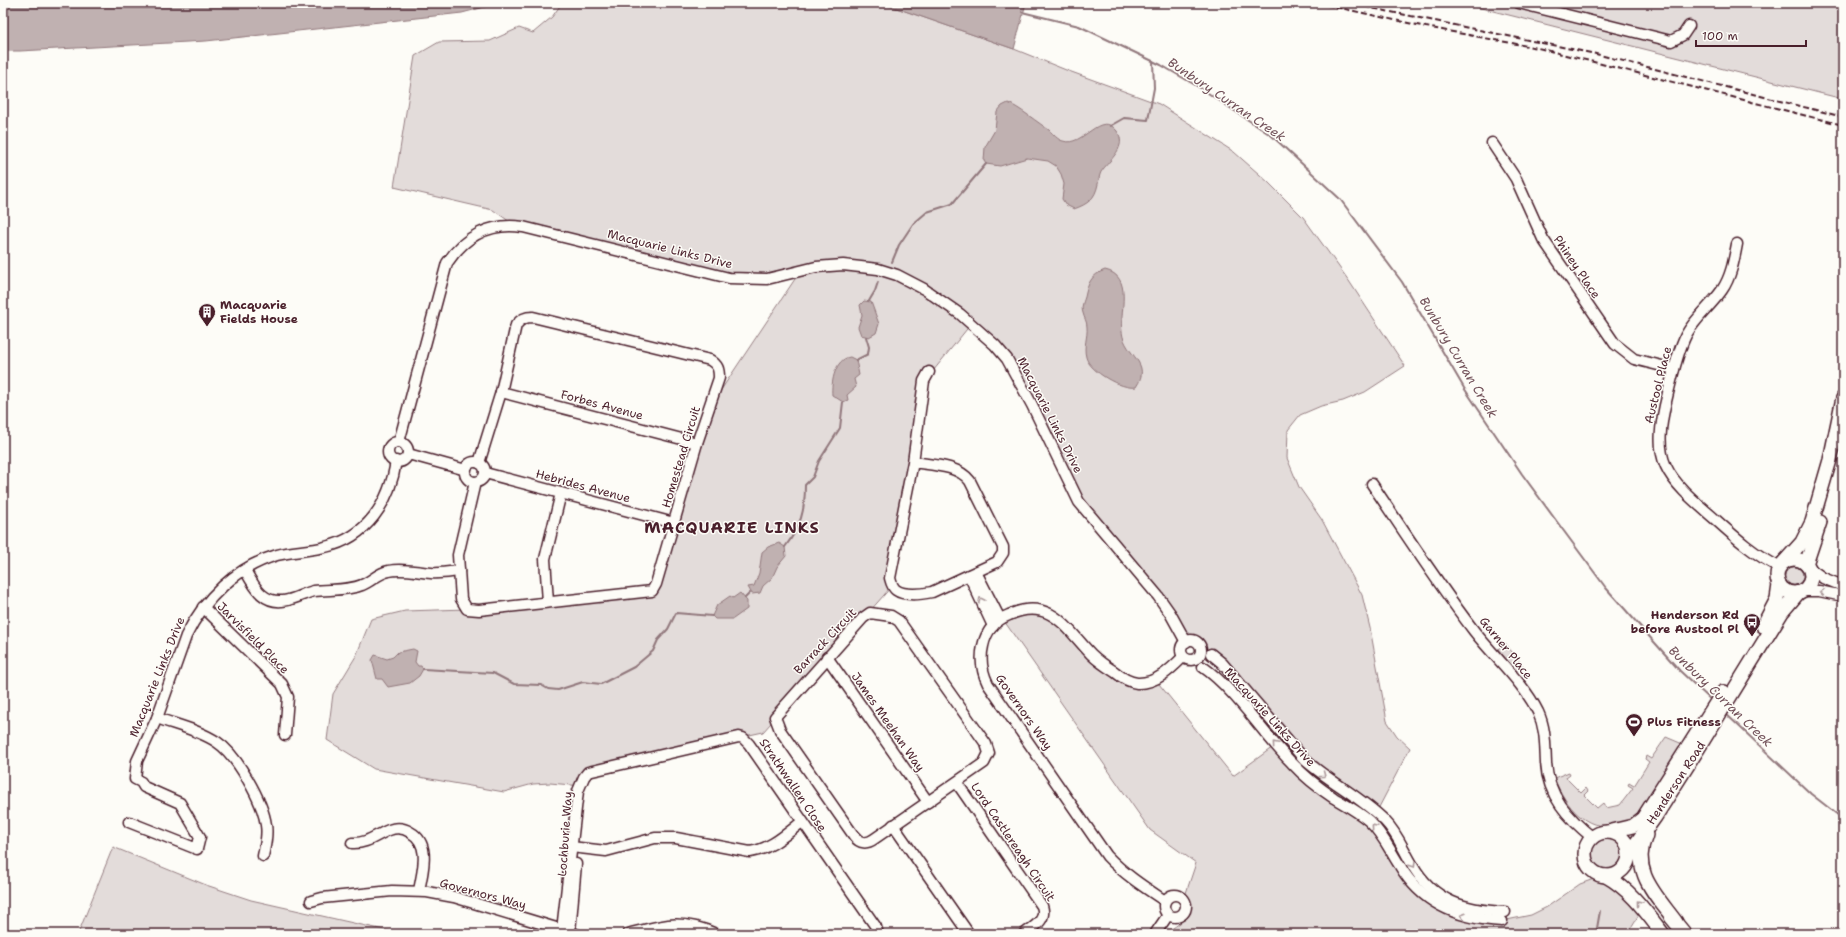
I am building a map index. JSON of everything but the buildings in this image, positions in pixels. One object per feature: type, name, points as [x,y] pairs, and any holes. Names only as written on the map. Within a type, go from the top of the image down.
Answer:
[{"type":"main road","points":[[1843,398],[1830,460],[1812,522],[1802,542],[1781,564],[1777,576],[1779,585],[1787,591],[1800,591],[1810,581],[1807,566],[1832,486],[1843,438]]},
{"type":"main road","points":[[1781,564],[1795,559],[1807,566]]},
{"type":"main road","name":"Henderson Road","points":[[1743,669],[1775,606],[1779,585]]},
{"type":"main road","name":"Henderson Road","points":[[1629,855],[1655,817],[1693,749],[1743,669],[1782,612],[1800,591]]},
{"type":"main road","name":"Henderson Road","points":[[1608,832],[1633,826],[1643,818],[1693,749]]},
{"type":"main road","points":[[1655,817],[1641,849],[1641,866],[1644,876],[1653,891],[1685,934]]},
{"type":"main road","points":[[1663,934],[1634,897],[1624,887],[1606,876],[1598,874],[1592,870],[1586,860],[1586,848],[1593,838],[1600,833],[1608,832],[1616,834],[1622,838],[1627,845],[1629,855],[1641,884],[1676,922]]},
{"type":"main road","points":[[1606,876],[1614,875],[1621,871],[1626,865],[1629,855]]},
{"type":"street","points":[[1519,3],[1671,41],[1683,35],[1689,26]]},
{"type":"street","name":"Phiney Place","points":[[1492,143],[1516,179],[1543,238],[1615,344],[1634,359],[1674,369]]},
{"type":"street","name":"Macquarie Links Drive","points":[[399,442],[447,263],[467,239],[488,229],[507,225],[523,227],[716,276],[744,280],[767,279],[799,270],[827,266],[843,265],[878,269],[897,274],[941,300],[983,334],[1007,360],[1032,405],[1079,502],[1158,596],[1170,613],[1186,642]]},
{"type":"street","name":"Austool Place","points":[[1737,244],[1728,280],[1723,289],[1689,331],[1679,352],[1660,425],[1660,444],[1667,470],[1682,491],[1737,539],[1763,559],[1781,564]]},
{"type":"street","name":"Homestead Circuit","points":[[475,482],[459,550],[461,599],[464,606],[470,610],[652,591],[656,584],[697,443],[719,378],[719,370],[716,364],[710,360],[541,319],[526,317],[520,320],[516,325],[501,392],[479,463]]},
{"type":"street","points":[[913,462],[962,472],[970,481],[1003,547],[1003,553],[997,562],[925,594],[901,592],[896,590],[890,578],[913,462],[924,381],[929,372]]},
{"type":"street","name":"Forbes Avenue","points":[[501,392],[697,443]]},
{"type":"street","points":[[399,442],[407,447],[408,454],[403,460],[396,461],[390,458],[388,450],[393,443],[399,442]]},
{"type":"street","points":[[408,454],[466,470]]},
{"type":"street","name":"Macquarie Links Drive","points":[[129,822],[197,849],[200,837],[180,803],[144,788],[141,782],[135,779],[137,761],[157,718],[186,636],[197,614],[222,586],[233,577],[259,562],[277,555],[337,544],[364,528],[374,517],[382,504],[389,489],[396,461]]},
{"type":"street","points":[[471,463],[479,463],[484,467],[485,474],[482,480],[475,482],[468,479],[466,470],[471,463]]},
{"type":"street","name":"Hebrides Avenue","points":[[485,474],[674,523]]},
{"type":"street","name":"Garner Place","points":[[1372,484],[1474,631],[1529,698],[1538,713],[1544,730],[1547,776],[1551,790],[1566,812],[1593,838]]},
{"type":"street","points":[[548,602],[545,559],[562,494]]},
{"type":"street","points":[[1807,566],[1823,578],[1843,586]]},
{"type":"street","points":[[246,570],[258,591],[264,596],[280,601],[290,600],[308,592],[362,585],[388,571],[400,570],[434,573],[459,571]]},
{"type":"street","points":[[972,573],[997,623],[1016,612],[1026,610],[1044,611],[1049,613],[1062,622],[1091,654],[1127,680],[1137,682],[1148,681],[1166,674],[1183,657]]},
{"type":"street","points":[[1800,591],[1819,591],[1843,596]]},
{"type":"street","name":"Jarvisfield Place","points":[[203,607],[282,684],[288,697],[285,735]]},
{"type":"street","name":"Barrack Circuit","points":[[871,613],[891,616],[900,621],[988,748],[986,762],[957,782],[869,842],[858,841],[776,724],[774,717],[867,614],[871,613]]},
{"type":"street","name":"Governors Way","points":[[997,623],[986,635],[981,654],[983,672],[988,684],[1107,856],[1118,868],[1165,901]]},
{"type":"street","points":[[1192,640],[1198,643],[1201,652],[1199,657],[1193,660],[1188,660],[1183,657],[1181,648],[1186,642],[1192,640]]},
{"type":"street","name":"Macquarie Links Drive","points":[[1203,667],[1218,679],[1277,747],[1304,775],[1370,822],[1392,850],[1411,884],[1422,894],[1445,909],[1459,915],[1484,920],[1503,917],[1456,904],[1433,890],[1413,867],[1395,833],[1386,822],[1361,801],[1320,774],[1305,760],[1222,663],[1211,654]]},
{"type":"street","name":"James Meehan Way","points":[[827,657],[928,802]]},
{"type":"street","points":[[157,718],[210,738],[226,749],[234,759],[256,795],[264,814],[267,833],[262,856]]},
{"type":"street","name":"Strathwallen Close","points":[[581,787],[584,777],[588,772],[594,770],[739,737],[748,742],[876,927],[878,934]]},
{"type":"street","name":"Lord Castlereagh Circuit","points":[[957,782],[1042,906],[1044,912],[1040,922],[1025,934]]},
{"type":"street","name":"Lochburie Way","points":[[569,932],[575,847],[583,791],[581,787]]},
{"type":"street","points":[[575,847],[606,850],[655,838],[676,838],[750,852],[770,846],[802,822]]},
{"type":"street","points":[[893,826],[969,934]]},
{"type":"street","points":[[352,843],[363,843],[394,828],[403,829],[415,834],[421,841],[424,853],[419,892]]},
{"type":"street","name":"Governors Way","points":[[311,902],[322,898],[370,893],[419,892],[454,897],[569,932]]},
{"type":"street","points":[[1171,896],[1177,896],[1183,899],[1186,903],[1185,910],[1181,916],[1175,918],[1168,915],[1164,910],[1165,901],[1171,896]]},
{"type":"street","points":[[1155,934],[1168,915]]},
{"type":"street","points":[[628,934],[672,924],[686,924],[703,928],[716,934]]},
{"type":"shaded area","points":[[3,3],[500,3],[462,13],[206,41],[3,51]]},
{"type":"shaded area","name":"MACQUARIE LINKS","points":[[562,3],[882,3],[1014,49],[1159,104],[1234,152],[1268,182],[1303,217],[1349,281],[1405,366],[1365,392],[1343,401],[1321,406],[1300,415],[1288,430],[1287,458],[1299,487],[1322,520],[1362,595],[1370,628],[1387,721],[1397,736],[1410,748],[1376,813],[1328,778],[1224,665],[1200,646],[1195,640],[1187,642],[1170,613],[1079,502],[1009,361],[971,324],[925,381],[892,586],[763,732],[588,771],[582,786],[550,783],[533,784],[504,792],[374,769],[327,740],[333,694],[356,656],[371,619],[405,611],[467,609],[651,591],[709,408],[801,270],[744,280],[516,226],[493,210],[394,187],[415,56],[439,42],[490,41],[519,28],[533,33],[552,17]]},
{"type":"shaded area","points":[[882,3],[1026,3],[1014,49]]},
{"type":"shaded area","points":[[1461,3],[1843,3],[1843,99]]},
{"type":"shaded area","points":[[1008,103],[1028,115],[1063,141],[1070,142],[1104,124],[1111,125],[1117,131],[1120,137],[1119,148],[1101,172],[1095,194],[1087,203],[1074,209],[1066,205],[1062,199],[1064,184],[1061,174],[1056,166],[1048,161],[1027,158],[1000,166],[986,164],[984,161],[985,147],[995,130],[997,112],[1002,106]]},
{"type":"shaded area","points":[[1105,270],[1114,274],[1119,279],[1122,287],[1122,332],[1124,340],[1140,365],[1141,371],[1136,387],[1123,386],[1115,383],[1093,368],[1086,357],[1085,349],[1087,325],[1082,311],[1082,305],[1091,280],[1096,274]]},
{"type":"shaded area","points":[[864,301],[871,302],[879,324],[876,333],[869,337],[861,335],[858,327],[862,315],[860,305]]},
{"type":"shaded area","points":[[850,357],[856,360],[859,375],[854,379],[856,387],[847,395],[848,400],[843,402],[832,395],[832,384],[837,366],[845,359]]},
{"type":"shaded area","points":[[779,543],[785,547],[786,556],[777,567],[772,578],[763,586],[760,593],[752,594],[748,587],[754,586],[759,573],[762,552],[768,547]]},
{"type":"shaded area","points":[[1794,567],[1800,570],[1803,576],[1800,582],[1794,585],[1788,582],[1785,576],[1788,570]]},
{"type":"shaded area","points":[[740,593],[747,601],[747,609],[733,619],[715,619],[712,616],[717,605],[730,596],[733,598]]},
{"type":"shaded area","points":[[1044,610],[1103,664],[1137,683],[1155,679],[1233,776],[1273,747],[1365,818],[1411,883],[1502,921],[1531,915],[1547,907],[1580,884],[1602,876],[1643,908],[1627,934],[1164,934],[1186,918],[1189,913],[1191,907],[1190,900],[1186,893],[1196,863],[1150,830],[1002,618]]},
{"type":"shaded area","points":[[1505,643],[1523,666],[1516,671],[1498,649]]},
{"type":"shaded area","points":[[413,649],[417,651],[415,662],[423,669],[419,676],[410,683],[388,687],[382,679],[377,679],[372,660],[375,655],[387,659],[393,657],[398,652]]},
{"type":"shaded area","points":[[1666,737],[1685,745],[1636,819],[1609,826],[1590,822],[1574,811],[1562,795],[1554,778],[1569,772],[1570,774],[1566,777],[1568,780],[1581,793],[1586,788],[1588,791],[1584,795],[1597,808],[1603,803],[1606,808],[1620,805],[1633,788],[1628,785],[1629,783],[1634,786],[1649,762],[1645,759],[1646,756],[1651,759]]},
{"type":"shaded area","points":[[1604,839],[1610,839],[1620,846],[1623,855],[1622,861],[1616,868],[1610,871],[1604,871],[1594,864],[1591,858],[1591,852],[1598,842]]},
{"type":"shaded area","points":[[113,847],[206,885],[251,900],[402,934],[78,934]]},
{"type":"waterway","name":"Bunbury Curran Creek","points":[[1022,12],[1079,26],[1161,65],[1202,89],[1272,136],[1340,199],[1402,282],[1464,388],[1522,474],[1563,530],[1606,588],[1680,671],[1711,700]]},
{"type":"waterway","points":[[1110,126],[1124,118],[1148,120],[1154,88],[1153,61]]},
{"type":"waterway","points":[[892,262],[899,245],[913,224],[927,212],[952,204],[986,164]]},
{"type":"waterway","points":[[869,301],[878,282]]},
{"type":"waterway","points":[[856,360],[868,354],[869,347],[866,337]]},
{"type":"waterway","points":[[785,547],[795,532],[801,518],[805,485],[813,477],[819,461],[840,428],[843,402]]},
{"type":"waterway","points":[[745,598],[750,593]]},
{"type":"waterway","points":[[423,669],[493,673],[514,684],[541,685],[548,689],[558,690],[583,682],[601,684],[634,667],[653,651],[658,640],[668,629],[676,613],[712,616]]},
{"type":"waterway","name":"Bunbury Curran Creek","points":[[1725,713],[1811,794],[1843,819]]},
{"type":"waterway","points":[[1596,934],[1600,911]]},
{"type":"railway","points":[[1318,3],[1426,27],[1538,48],[1843,125]]},
{"type":"railway","points":[[1347,3],[1596,54],[1843,117]]},
{"type":"place","name":"Macquarie Fields House","points":[[207,327]]},
{"type":"place","name":"Henderson Rd before Austool Pl","points":[[1752,637]]},
{"type":"place","name":"Plus Fitness","points":[[1634,737]]},
{"type":"district","name":"MACQUARIE LINKS","points":[[732,527]]}]
